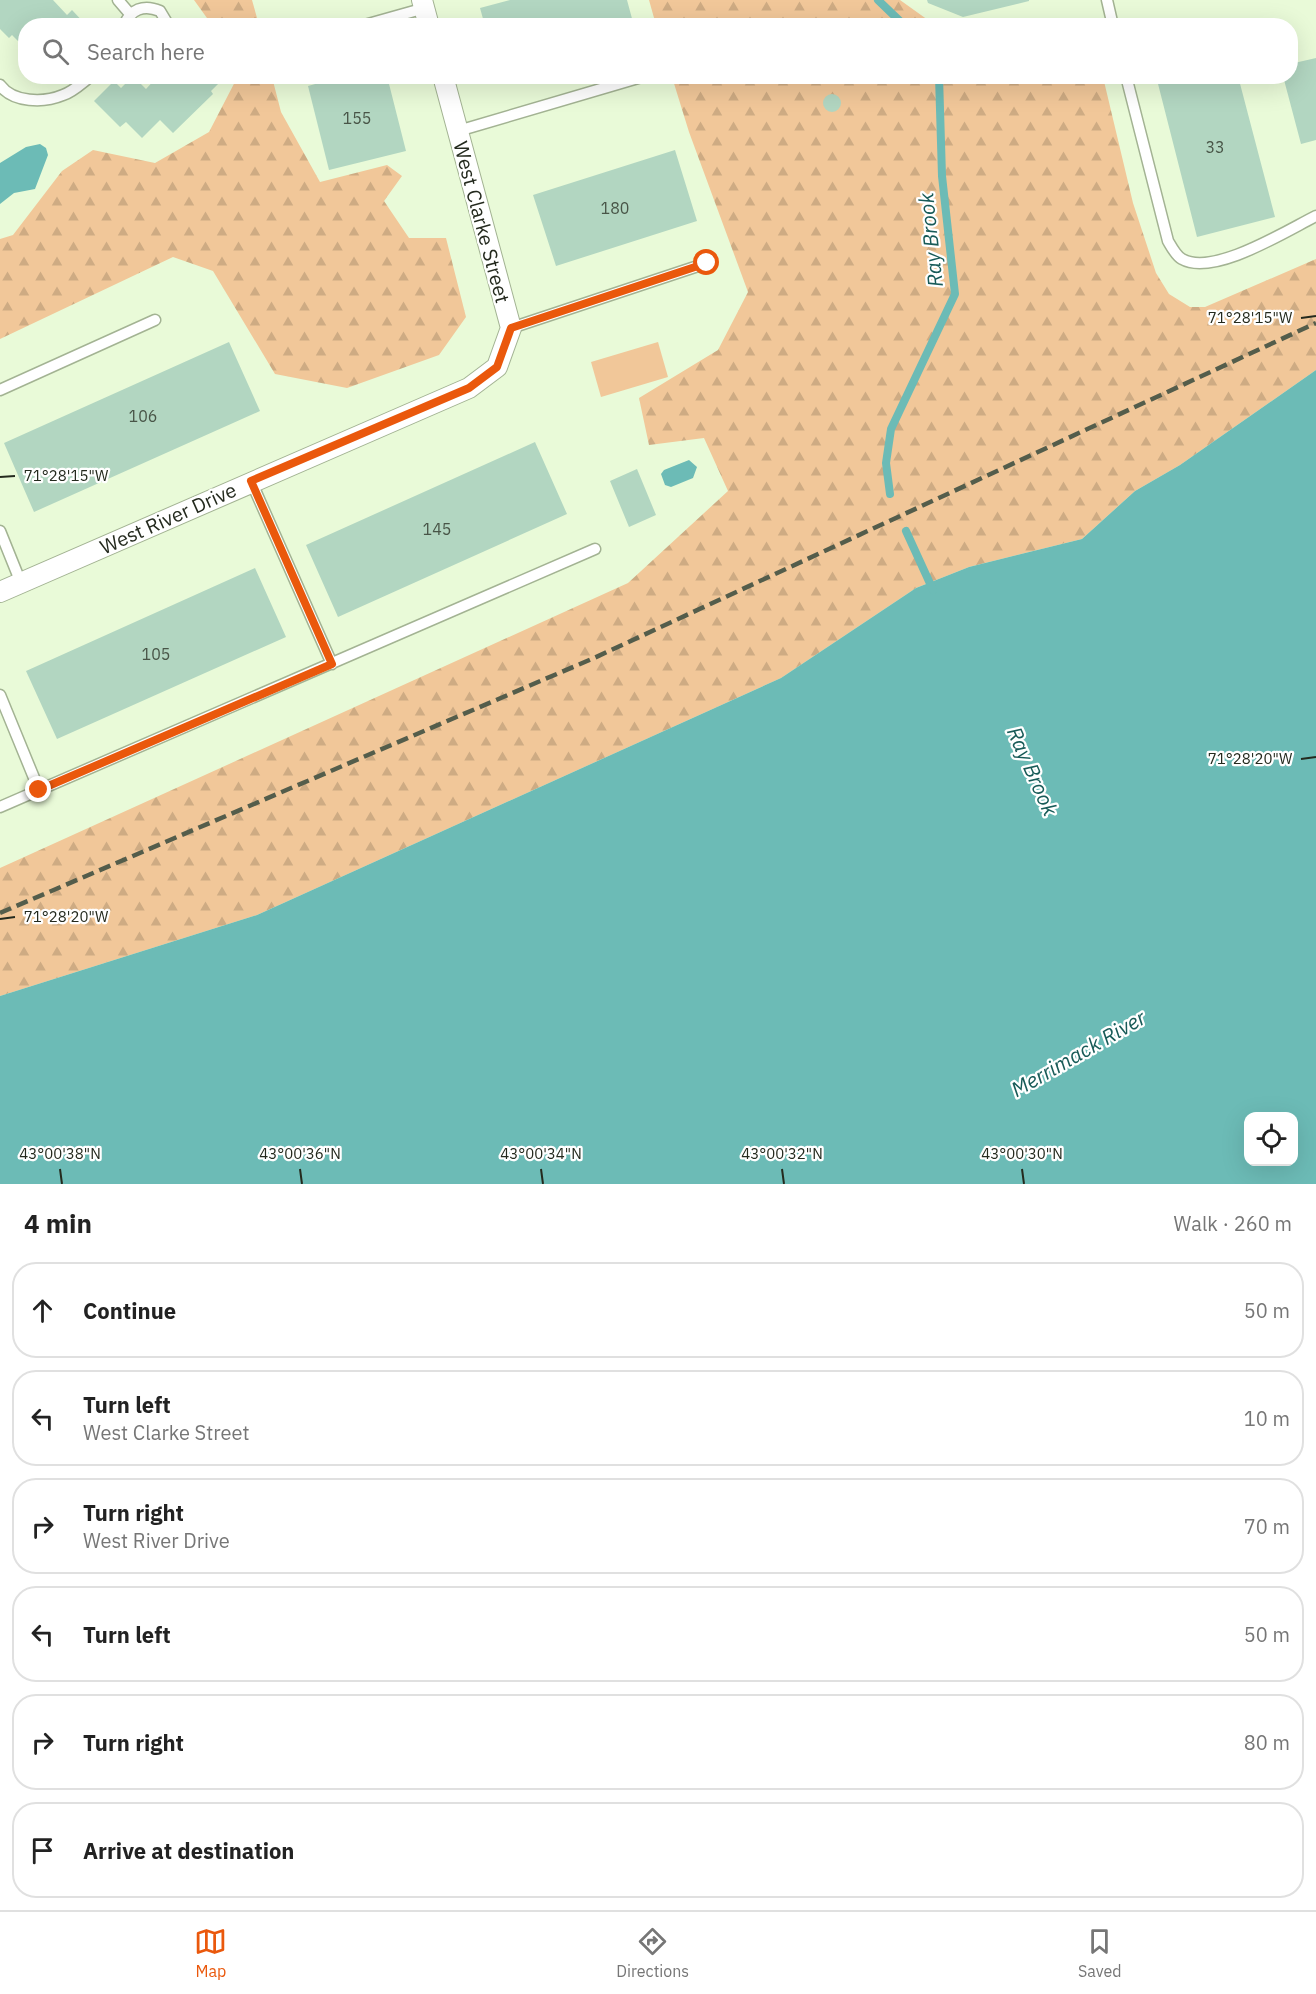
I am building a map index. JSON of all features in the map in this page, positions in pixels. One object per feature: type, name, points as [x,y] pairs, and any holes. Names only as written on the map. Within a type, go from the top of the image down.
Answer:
[{"type":"street","name":"West Clarke Street","points":[[445,84],[511,328],[497,367]]},
{"type":"street","name":"West River Drive","points":[[0,592],[469,388],[497,367]]},
{"type":"lane","points":[[117,0],[130,14]]},
{"type":"lane","points":[[1107,0],[1111,18]]},
{"type":"lane","points":[[128,18],[130,14],[144,7],[152,8],[165,18]]},
{"type":"lane","points":[[396,18],[426,11]]},
{"type":"lane","points":[[0,86],[5,92],[32,101],[63,95],[80,84]]},
{"type":"lane","points":[[458,131],[618,84]]},
{"type":"lane","points":[[1128,84],[1168,241],[1181,259],[1202,265],[1233,256],[1316,216]]},
{"type":"lane","points":[[511,328],[707,263]]},
{"type":"lane","points":[[0,390],[155,320]]},
{"type":"lane","points":[[251,481],[332,664]]},
{"type":"lane","points":[[0,531],[21,583]]},
{"type":"lane","points":[[0,807],[595,549]]},
{"type":"lane","points":[[0,695],[39,790]]},
{"type":"green space","points":[[194,0],[252,0],[257,18],[207,18]]},
{"type":"green space","points":[[649,0],[900,0],[925,18],[654,18]]},
{"type":"green space","points":[[234,84],[274,84],[281,112],[320,182],[387,165],[402,176],[384,201],[409,238],[446,238],[466,317],[439,355],[347,388],[275,374],[213,271],[173,257],[0,339],[0,239],[13,235],[62,171],[93,150],[155,163],[209,132]]},
{"type":"green space","points":[[674,84],[1105,84],[1133,203],[1156,273],[1169,294],[1190,307],[1205,307],[1316,259],[1316,370],[1180,465],[1135,491],[1082,539],[969,567],[916,588],[781,678],[257,915],[0,996],[0,868],[628,583],[728,491],[704,438],[649,445],[639,398],[718,350],[748,292],[689,132]]},
{"type":"green space","points":[[658,342],[668,377],[601,397],[591,362]]},
{"type":"water","points":[[40,144],[46,148],[48,155],[35,189],[14,193],[0,204],[0,163],[26,147]]},
{"type":"water","name":"Merrimack River","points":[[1316,370],[1316,1184],[0,1184],[0,996],[257,915],[781,678],[916,588],[969,567],[1082,539],[1135,491],[1180,465]]},
{"type":"water","points":[[689,460],[697,467],[693,478],[671,487],[665,485],[661,474],[664,470]]},
{"type":"building","points":[[0,0],[53,0],[67,15],[72,10],[80,18],[18,18],[18,41],[12,35],[9,38],[0,29]]},
{"type":"building","points":[[510,0],[627,0],[632,18],[483,18],[480,8]]},
{"type":"building","points":[[927,0],[1029,1],[963,17],[928,3]]},
{"type":"building","points":[[1316,58],[1316,140],[1301,144],[1285,84],[1298,84],[1298,62]]},
{"type":"building","points":[[111,84],[117,84],[121,88],[125,84],[141,84],[146,89],[151,84],[218,84],[211,91],[213,94],[173,133],[160,120],[142,138],[126,122],[120,127],[94,101]]},
{"type":"building","points":[[315,84],[389,84],[406,151],[329,170],[308,86]]},
{"type":"building","points":[[1158,84],[1240,84],[1275,217],[1197,237]]},
{"type":"building","points":[[828,94],[836,94],[841,99],[839,110],[828,112],[823,107],[823,99]]},
{"type":"building","points":[[675,150],[697,221],[556,266],[533,195]]},
{"type":"building","points":[[229,342],[260,411],[34,512],[4,443]]},
{"type":"building","points":[[535,442],[567,514],[338,617],[306,545]]},
{"type":"building","points":[[637,469],[656,515],[629,527],[610,481]]},
{"type":"building","points":[[255,568],[286,637],[57,739],[26,671]]},
{"type":"waterway","name":"Ray Brook","points":[[878,0],[897,18]]},
{"type":"waterway","name":"Ray Brook","points":[[890,494],[886,463],[891,429],[955,294],[942,176],[939,84]]},
{"type":"waterway","name":"Ray Brook","points":[[906,531],[933,590]]},
{"type":"railway","points":[[0,913],[594,658],[1316,323]]},
{"type":"route","points":[[39,790],[332,664],[251,481],[469,388],[497,367],[511,328],[707,263]]}]
